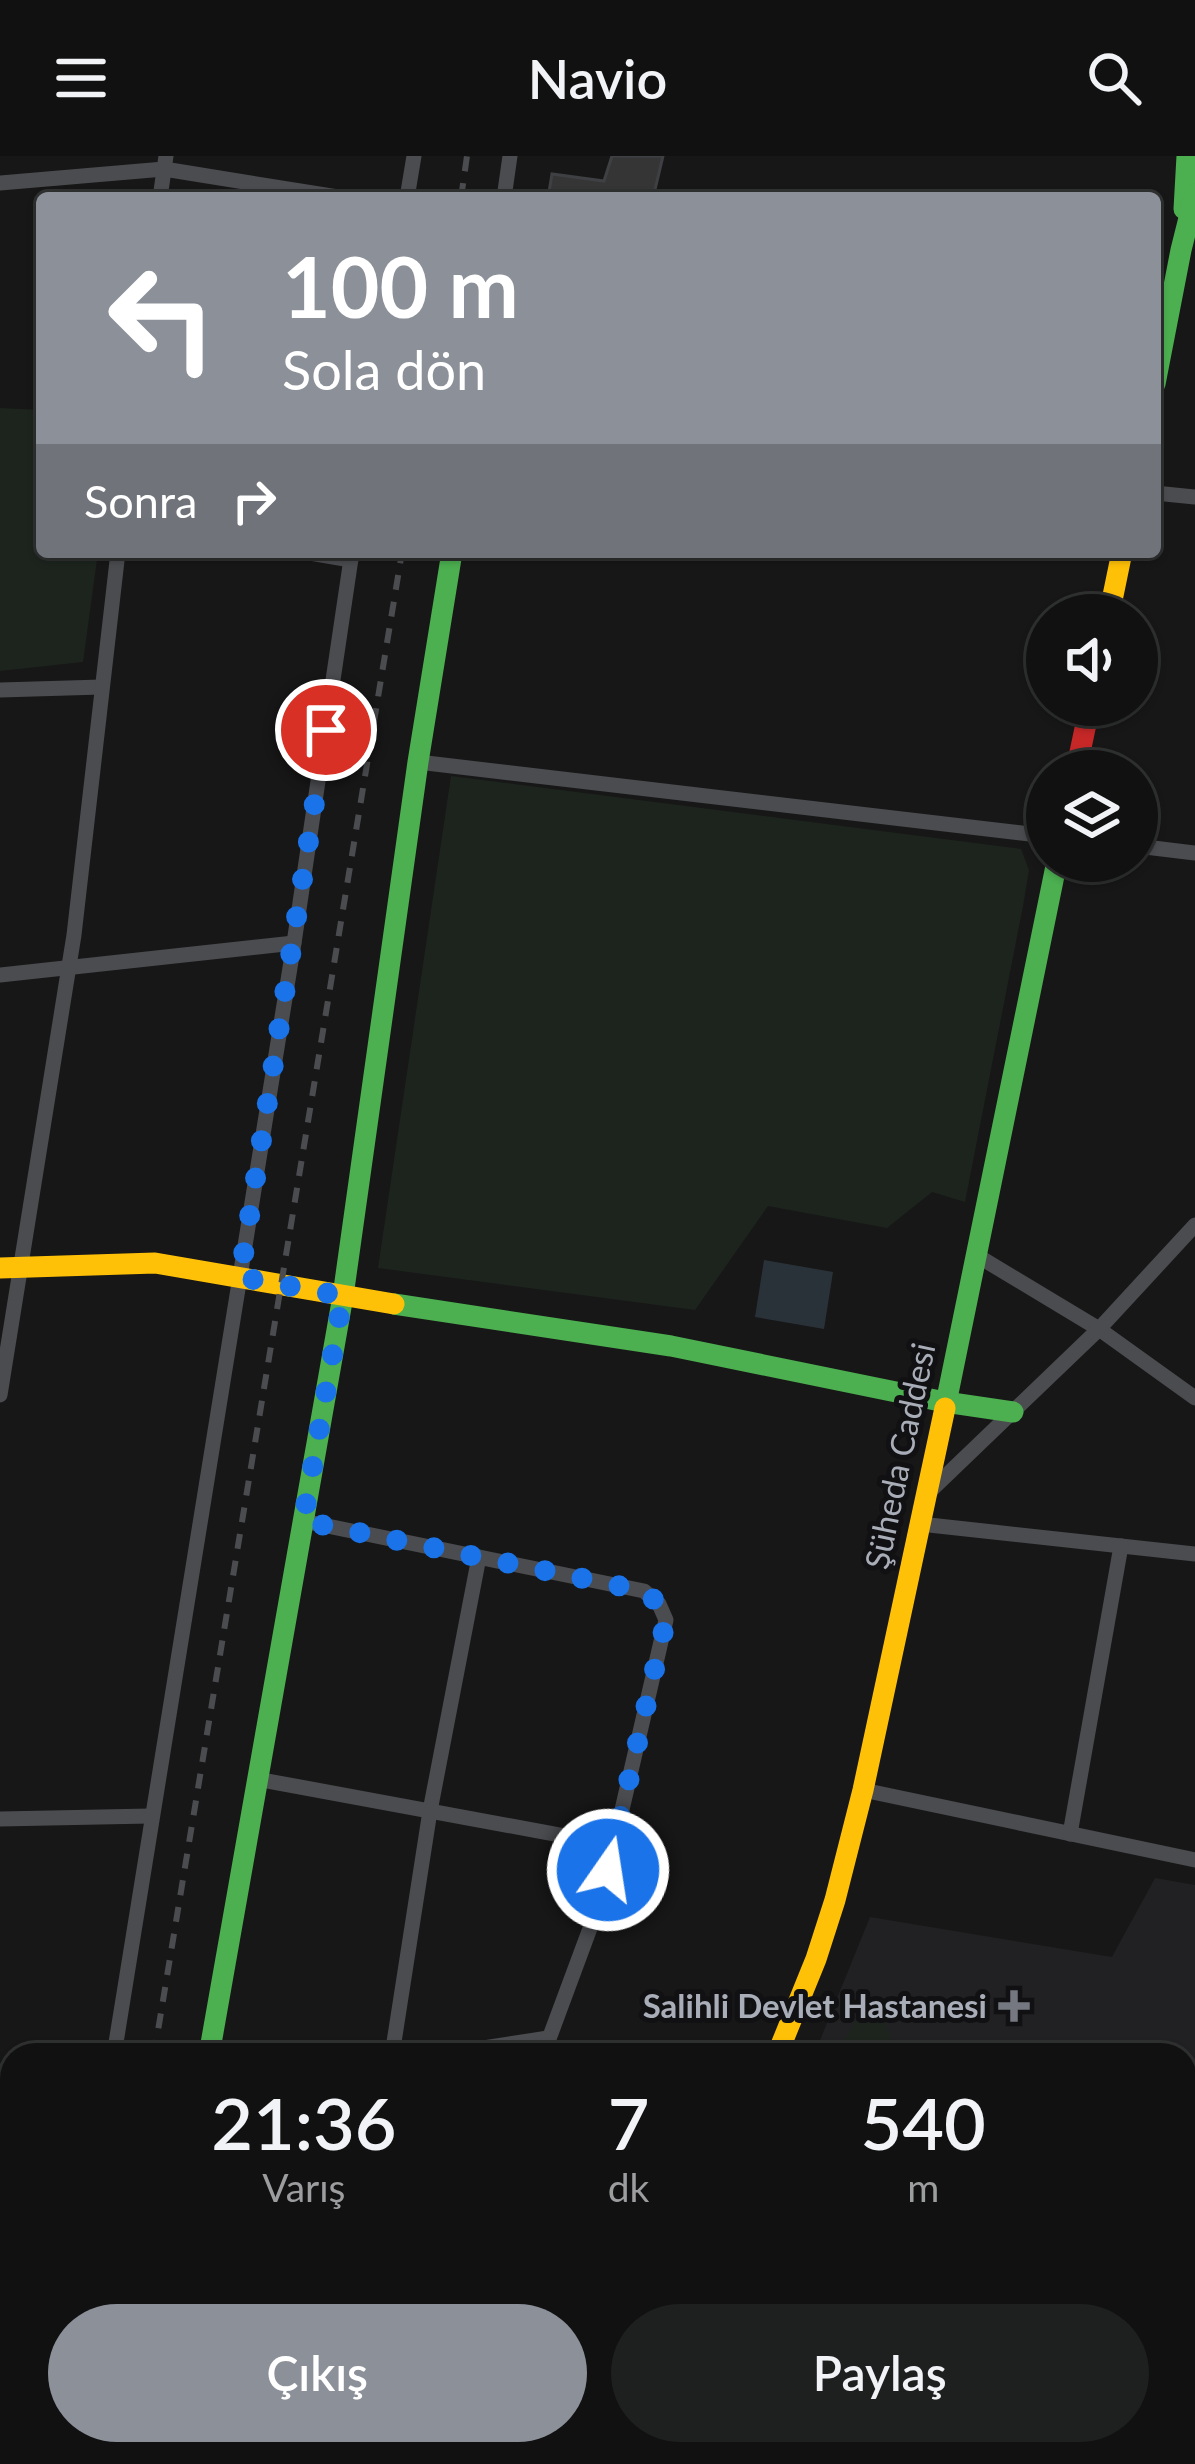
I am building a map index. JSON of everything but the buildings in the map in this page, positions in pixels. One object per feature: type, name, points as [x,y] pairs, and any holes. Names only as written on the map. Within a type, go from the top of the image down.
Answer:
[{"type":"street","points":[[408,192],[414,156]]},
{"type":"street","points":[[505,192],[510,156]]},
{"type":"street","points":[[1180,250],[1187,156]]},
{"type":"street","points":[[0,183],[165,163],[313,192]]},
{"type":"street","points":[[1161,352],[1195,194]]},
{"type":"street","points":[[1161,494],[1195,497]]},
{"type":"street","points":[[0,1395],[10,1267],[68,966],[117,558]]},
{"type":"street","points":[[116,2043],[294,943],[351,558]]},
{"type":"street","points":[[211,2043],[343,1296],[451,558]]},
{"type":"street","points":[[1113,594],[1121,558]]},
{"type":"street","points":[[0,690],[102,687]]},
{"type":"street","points":[[418,762],[1026,834]]},
{"type":"street","points":[[1158,849],[1195,853]]},
{"type":"street","name":"Şüheda Caddesi","points":[[782,2043],[835,1900],[863,1790],[1054,882]]},
{"type":"street","points":[[0,975],[294,943]]},
{"type":"street","points":[[928,1493],[1099,1329],[1195,1225]]},
{"type":"street","points":[[976,1255],[1099,1329],[1195,1398]]},
{"type":"street","points":[[10,1267],[154,1263],[671,1346],[1013,1412]]},
{"type":"street","points":[[303,1521],[644,1591],[659,1604],[666,1620],[602,1896],[547,2043]]},
{"type":"street","points":[[920,1524],[1195,1554]]},
{"type":"street","points":[[1070,1834],[1121,1546]]},
{"type":"street","points":[[394,2043],[430,1811],[478,1557]]},
{"type":"street","points":[[257,1779],[614,1845]]},
{"type":"street","points":[[863,1790],[1195,1860]]},
{"type":"street","points":[[0,1819],[150,1816]]},
{"type":"shaded area","points":[[0,408],[36,410],[36,558],[97,558],[83,662],[0,671]]},
{"type":"shaded area","points":[[451,776],[1021,849],[1027,882],[965,1202],[932,1192],[887,1228],[768,1206],[695,1310],[378,1268]]},
{"type":"shaded area","points":[[764,1260],[833,1272],[824,1329],[755,1317]]},
{"type":"shaded area","name":"Salihli Devlet Hastanesi","points":[[1155,1878],[1195,1885],[1195,2043],[819,2043],[870,1917],[1112,1957]]},
{"type":"shaded area","points":[[858,2017],[884,2017],[892,2043],[843,2043]]},
{"type":"railway","points":[[462,192],[467,156]]},
{"type":"railway","points":[[156,2043],[401,558]]},
{"type":"traffic: fast","points":[[1184,209],[1187,156]]},
{"type":"traffic: fast","points":[[1161,353],[1195,194]]},
{"type":"traffic: fast","points":[[211,2043],[343,1296],[451,558]]},
{"type":"traffic: fast","points":[[945,1408],[1053,882]]},
{"type":"traffic: fast","points":[[394,1304],[671,1346],[1013,1412]]},
{"type":"traffic: slow","points":[[1113,594],[1121,558]]},
{"type":"traffic: slow","points":[[0,1268],[155,1263],[394,1304]]},
{"type":"traffic: slow","points":[[782,2043],[835,1900],[945,1408]]},
{"type":"traffic: jam","points":[[1080,750],[1086,726]]},
{"type":"place","name":"Salihli Devlet Hastanesi","points":[[1014,2006]]},
{"type":"route","points":[[326,730],[240,1277],[343,1296],[303,1521],[644,1591],[659,1604],[666,1620],[608,1870]]}]
